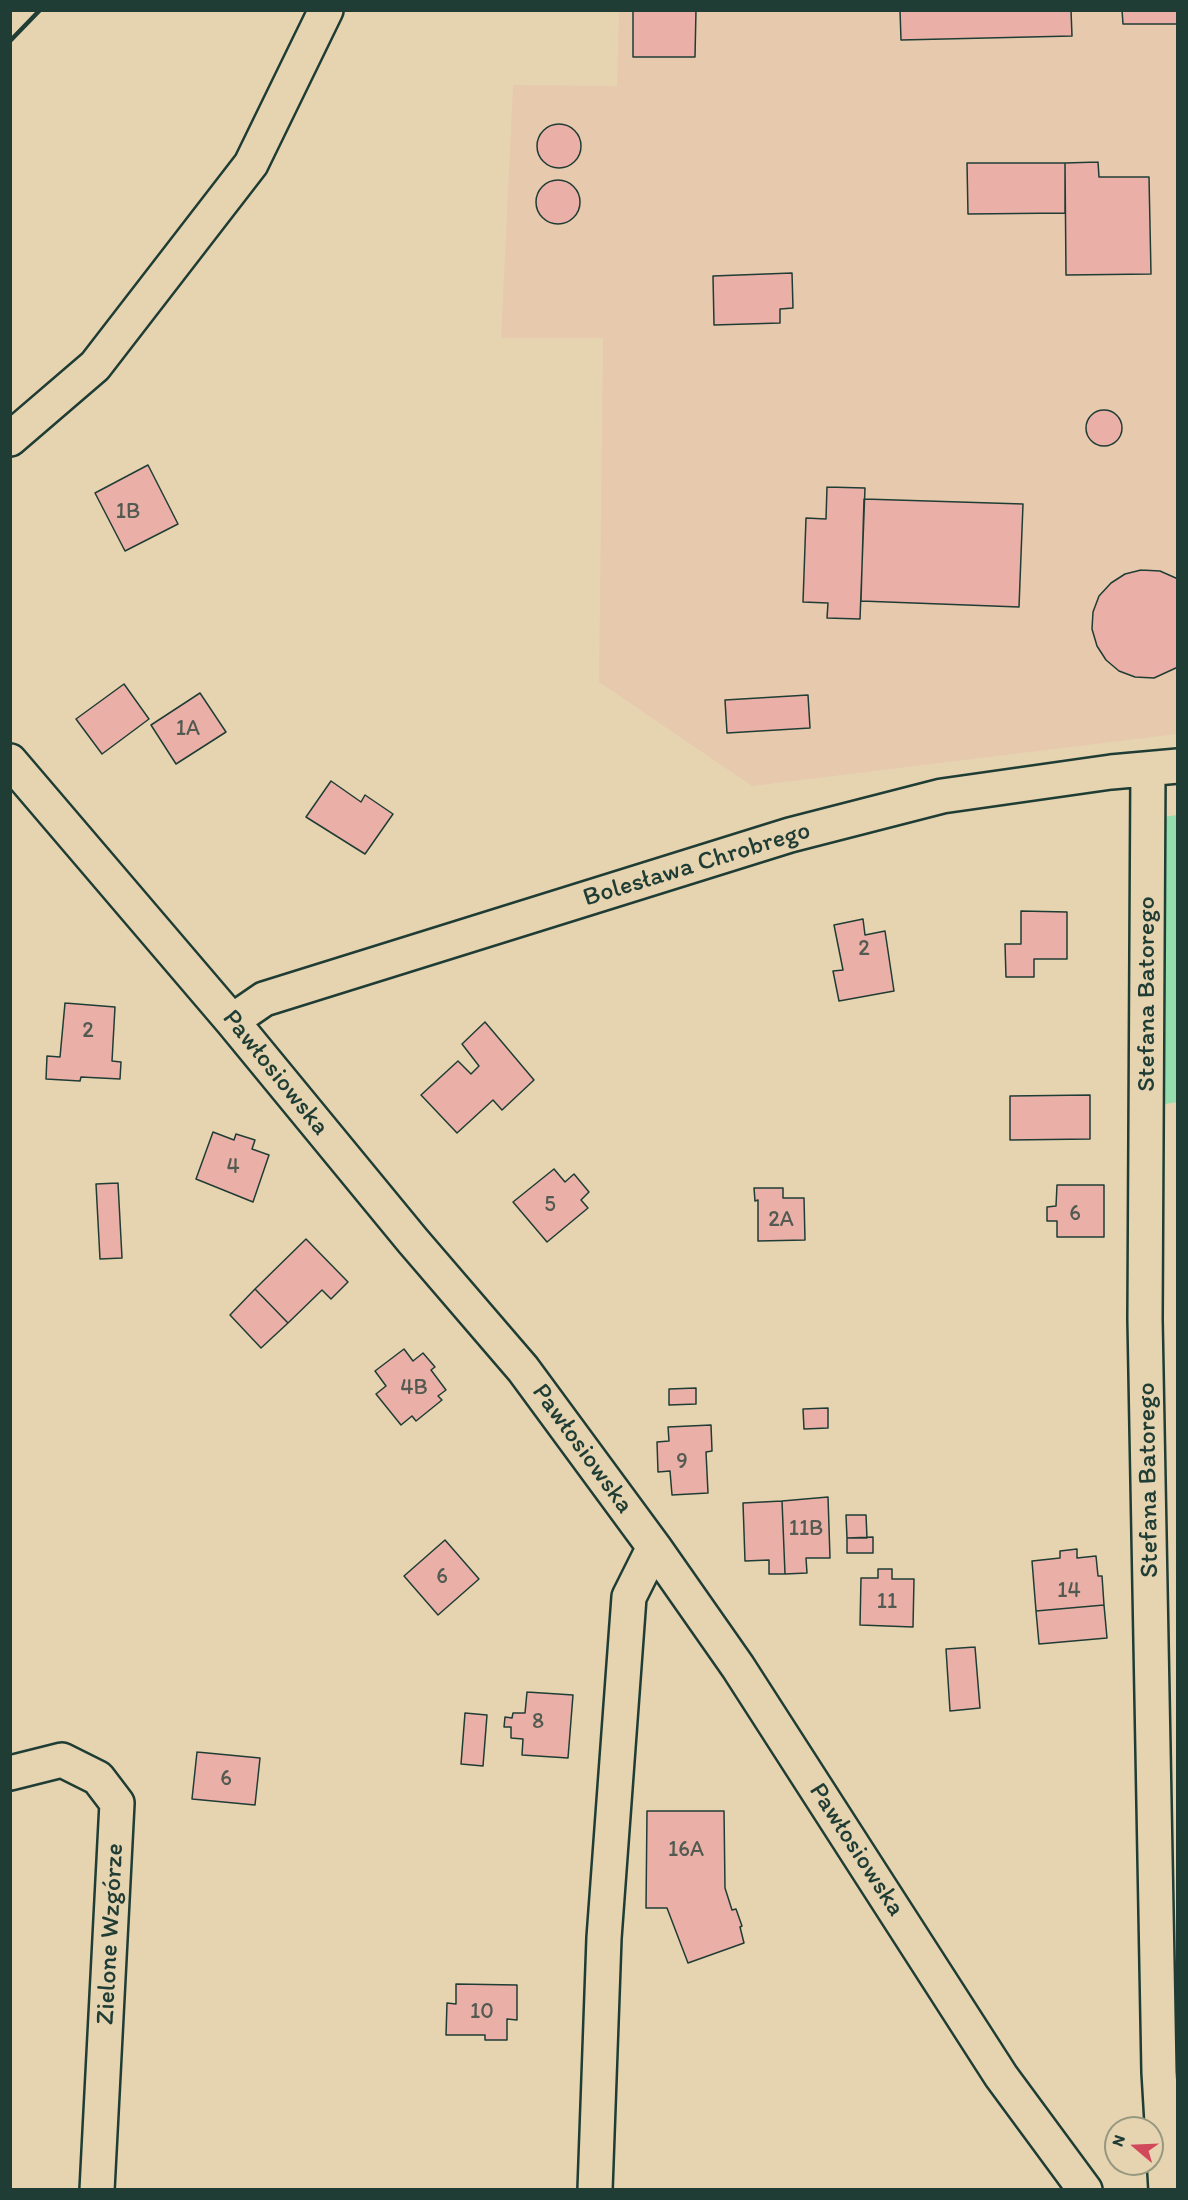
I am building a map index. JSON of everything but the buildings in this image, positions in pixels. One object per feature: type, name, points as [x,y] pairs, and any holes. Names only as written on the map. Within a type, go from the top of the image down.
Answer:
[{"type":"street","points":[[10,439],[95,366],[251,164],[326,10]]},
{"type":"street","name":"Pawłosiowska","points":[[10,761],[232,1021],[413,1241],[523,1369],[654,1547],[738,1667],[1001,2076],[1085,2190]]},
{"type":"street","name":"Bolesława Chrobrego","points":[[232,1021],[264,999],[790,835],[942,796],[1163,768]]},
{"type":"street","name":"Stefana Batorego","points":[[1163,768],[1145,1319],[1159,2072],[1166,2190]]},
{"type":"street","points":[[595,2190],[604,1938],[629,1597],[654,1547]]},
{"type":"street","name":"Zielone Wzgórze","points":[[10,1773],[62,1760],[98,1778],[117,1803],[97,2190]]},
{"type":"shaded area","points":[[619,11],[1177,11],[1177,734],[752,786],[599,682],[603,338],[501,338],[513,85],[617,86]]},
{"type":"green space","points":[[1177,815],[1178,1102],[1165,1104],[1163,817]]},
{"type":"railway","points":[[10,41],[40,10]]}]
